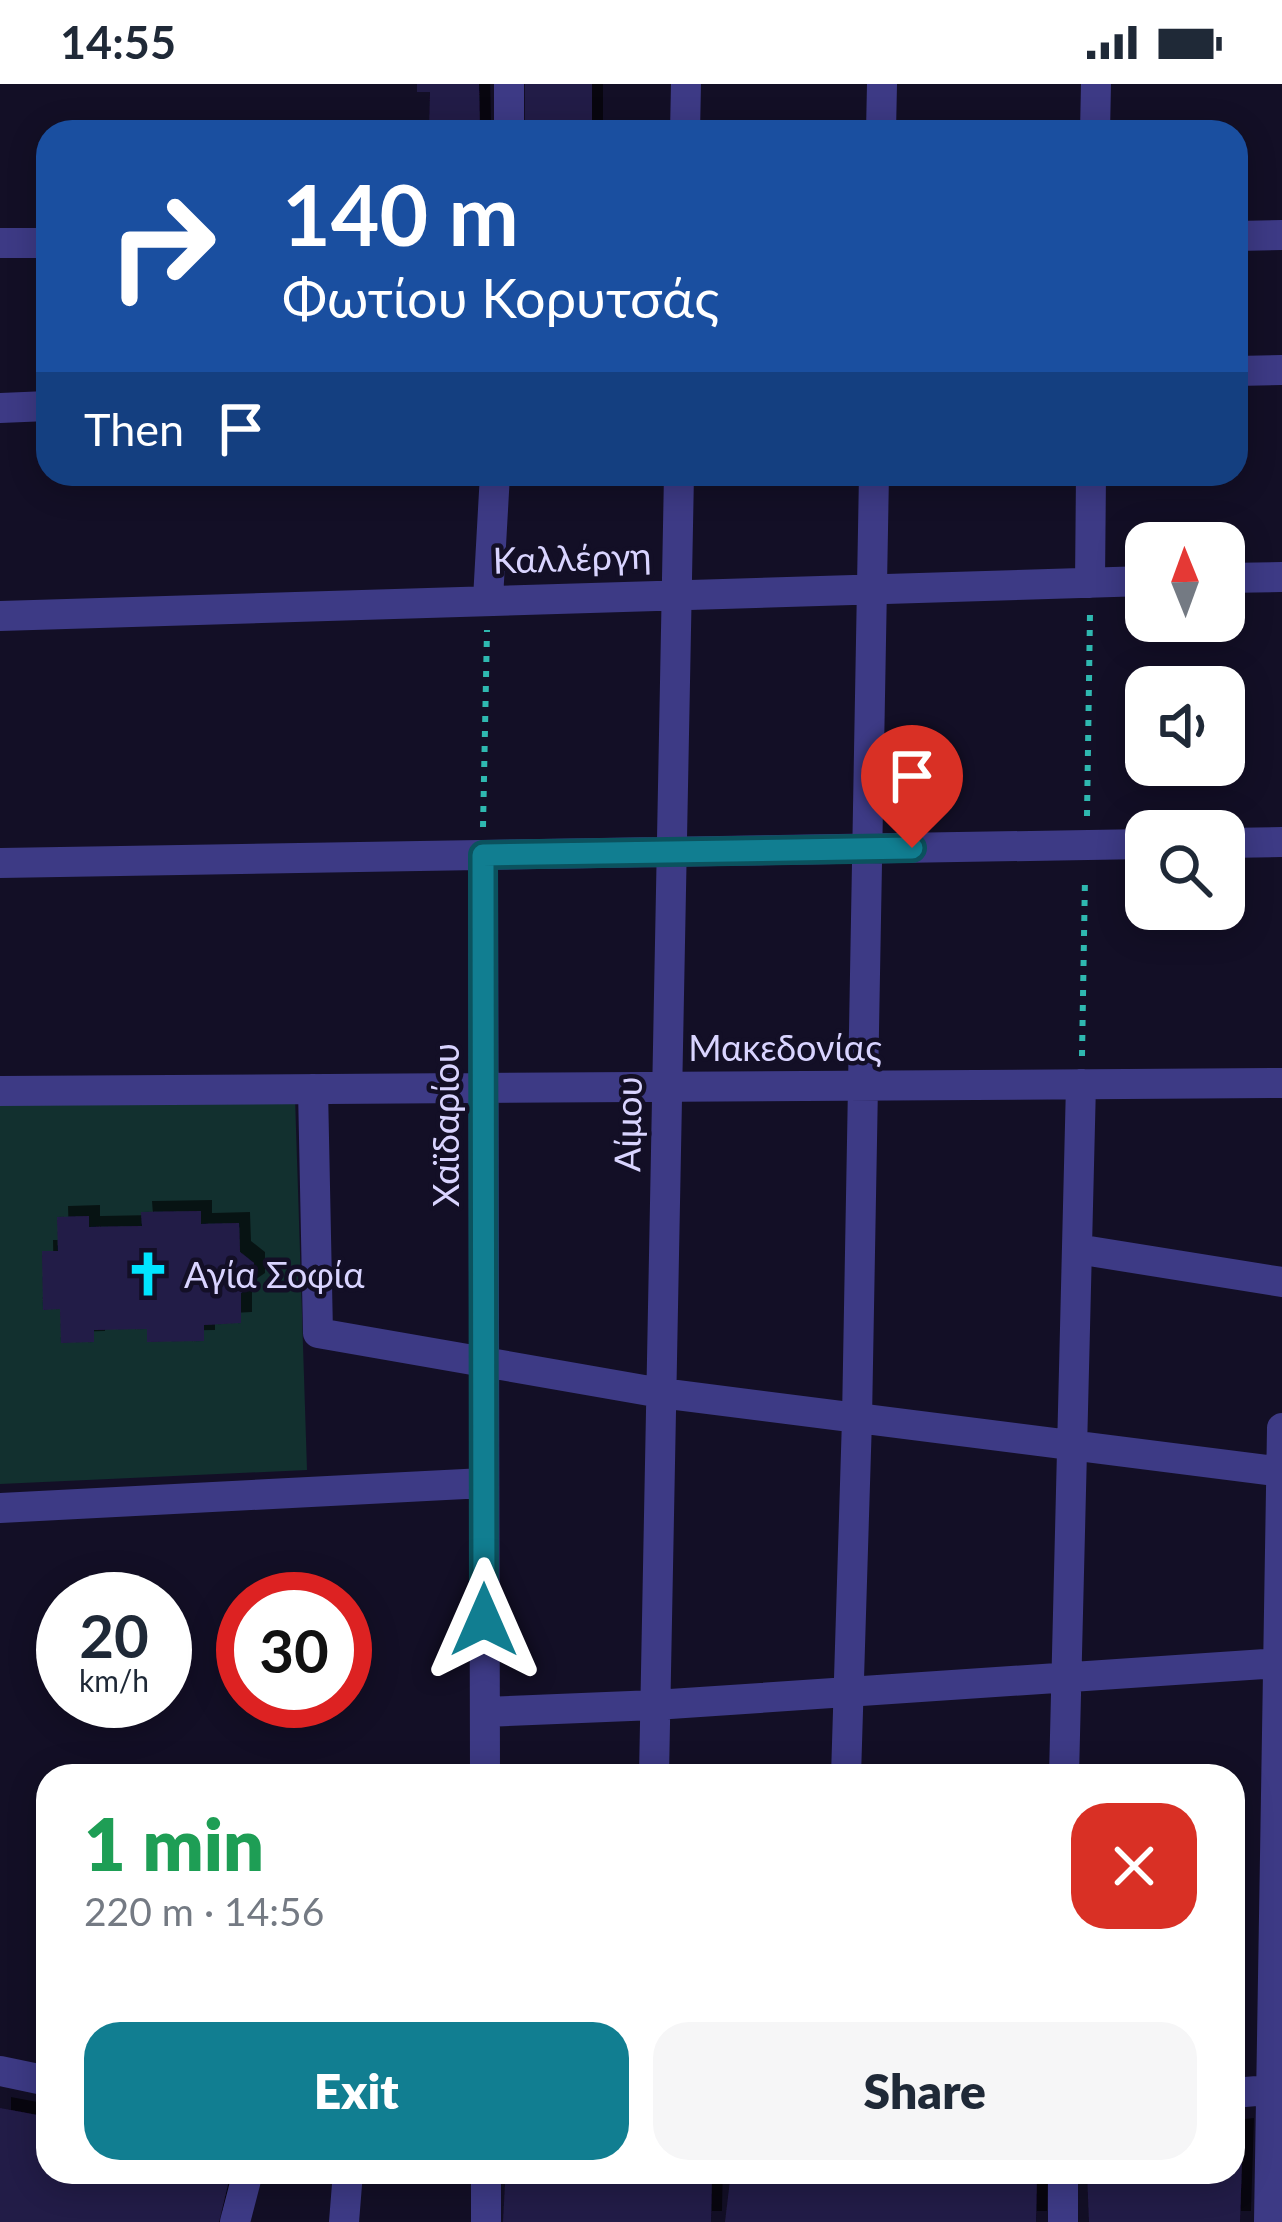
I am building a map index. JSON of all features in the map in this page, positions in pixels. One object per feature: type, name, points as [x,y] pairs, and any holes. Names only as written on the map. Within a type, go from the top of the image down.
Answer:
[{"type":"street","points":[[509,84],[509,120]]},
{"type":"street","points":[[685,120],[686,84]]},
{"type":"street","points":[[881,120],[882,84]]},
{"type":"street","points":[[1095,120],[1096,84]]},
{"type":"street","points":[[1248,236],[1282,236]]},
{"type":"street","points":[[0,243],[36,243]]},
{"type":"street","points":[[1248,371],[1282,370]]},
{"type":"street","points":[[0,408],[36,406]]},
{"type":"street","points":[[488,599],[494,486]]},
{"type":"street","name":"Αίμου","points":[[654,1764],[679,486]]},
{"type":"street","points":[[847,1764],[874,486]]},
{"type":"street","points":[[1090,583],[1091,486]]},
{"type":"street","points":[[1245,578],[1282,577]]},
{"type":"street","name":"Καλλέργη","points":[[0,616],[1125,582]]},
{"type":"street","points":[[1245,843],[1282,842]]},
{"type":"street","points":[[0,862],[1125,844]]},
{"type":"street","name":"Χαϊδαρίου","points":[[483,855],[485,1764]]},
{"type":"street","name":"Μακεδονίας","points":[[0,1091],[1282,1082]]},
{"type":"street","points":[[1064,1764],[1082,1084]]},
{"type":"street","points":[[313,1090],[318,1333],[661,1393],[1282,1472]]},
{"type":"street","points":[[1077,1250],[1282,1282]]},
{"type":"street","points":[[1269,2222],[1276,2089],[1282,1428]]},
{"type":"street","points":[[0,1508],[484,1483]]},
{"type":"street","points":[[484,1712],[1279,1664]]},
{"type":"street","points":[[0,2071],[36,2078]]},
{"type":"street","points":[[1245,2092],[1276,2089]]},
{"type":"street","points":[[236,2222],[245,2184]]},
{"type":"street","points":[[344,2222],[347,2184]]},
{"type":"street","points":[[486,2184],[486,2222]]},
{"type":"street","points":[[1063,2184],[1063,2222]]},
{"type":"path","points":[[483,855],[488,599]]},
{"type":"green space","points":[[295,1097],[307,1470],[0,1484],[0,1100]]},
{"type":"building","points":[[417,84],[479,84],[480,120],[429,120],[430,92],[417,92]]},
{"type":"building","points":[[525,84],[592,84],[592,120],[525,120]]},
{"type":"building","name":"Αγία Σοφία","points":[[201,1211],[201,1224],[239,1223],[240,1252],[254,1263],[254,1284],[241,1293],[241,1323],[204,1325],[204,1341],[147,1342],[147,1329],[94,1330],[94,1342],[61,1343],[60,1309],[43,1310],[42,1251],[58,1251],[57,1217],[89,1216],[89,1227],[142,1226],[141,1212]]},
{"type":"building","points":[[0,2108],[36,2115],[36,2184],[228,2184],[219,2222],[0,2222]]},
{"type":"building","points":[[505,2184],[712,2184],[711,2222],[503,2222]]},
{"type":"building","points":[[730,2184],[1037,2184],[1036,2222],[725,2222]]},
{"type":"building","points":[[1087,2184],[1241,2184],[1240,2222],[1089,2222]]},
{"type":"place","name":"Αγία Σοφία","points":[[148,1274]]},
{"type":"route","points":[[484,1620],[483,855],[912,848]]}]
